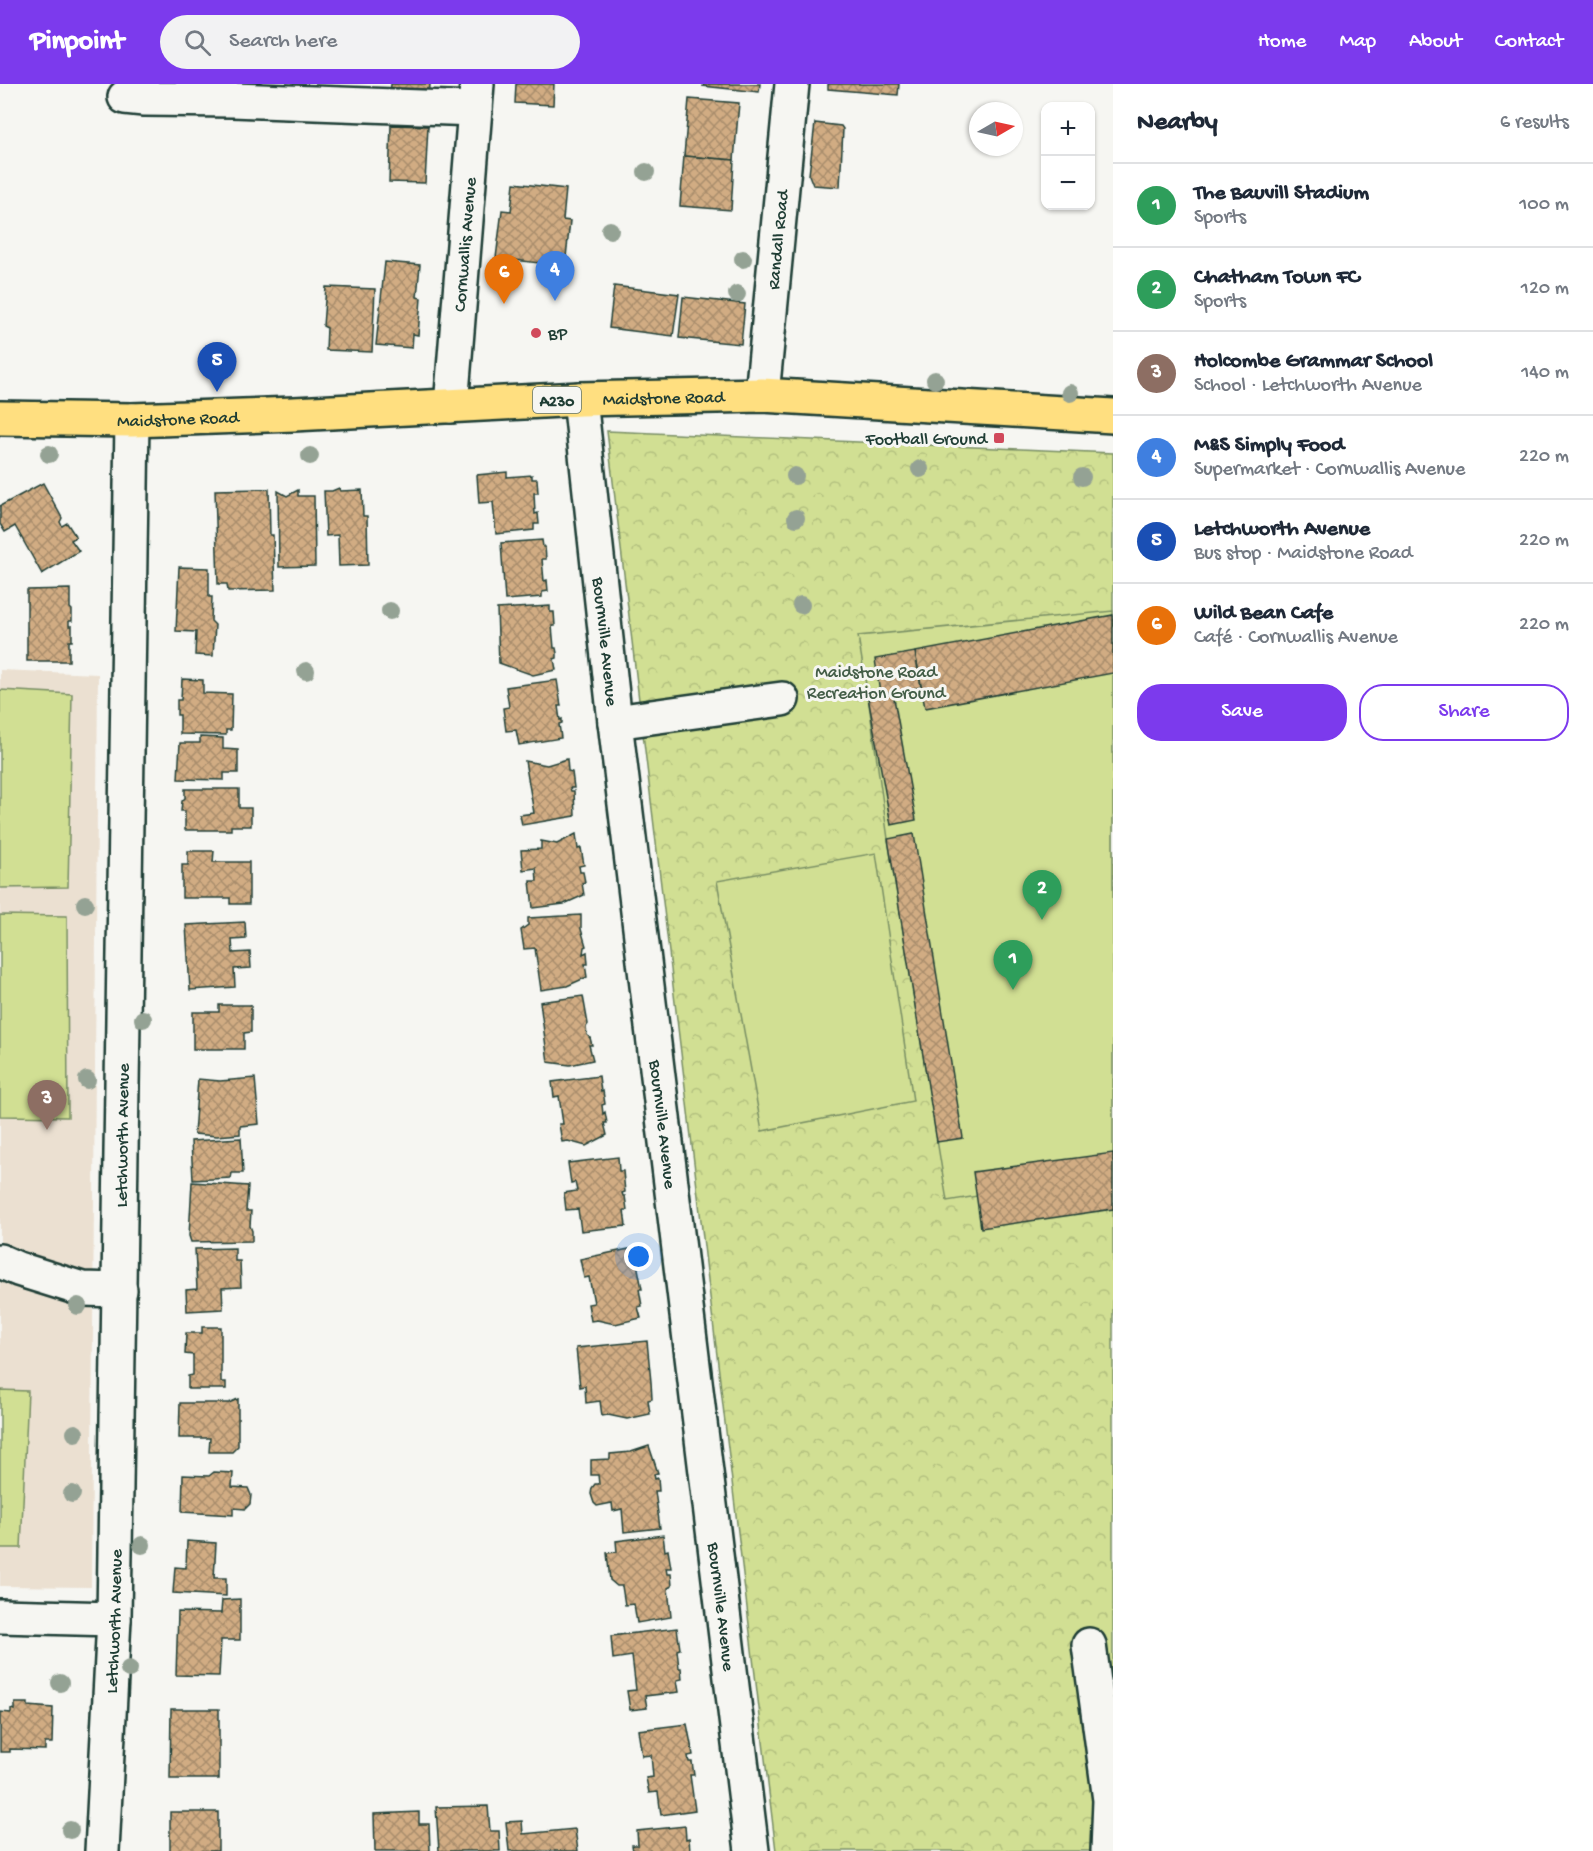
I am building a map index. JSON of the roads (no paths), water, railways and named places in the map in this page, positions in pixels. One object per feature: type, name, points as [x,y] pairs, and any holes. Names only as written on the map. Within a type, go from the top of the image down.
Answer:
[{"type":"main road","name":"Maidstone Road","points":[[0,418],[132,420],[580,399],[762,395],[1113,416]]},
{"type":"street","name":"Randall Road","points":[[762,395],[792,84]]},
{"type":"street","points":[[125,97],[233,100],[476,96]]},
{"type":"street","name":"Cornwallis Avenue","points":[[451,406],[476,96]]},
{"type":"street","name":"Bournville Avenue","points":[[580,399],[615,722],[752,1851]]},
{"type":"street","name":"Letchworth Avenue","points":[[102,1851],[114,1619],[132,420]]},
{"type":"street","points":[[615,722],[782,699]]},
{"type":"street","points":[[0,1261],[82,1289],[120,1290]]},
{"type":"street","points":[[0,1616],[114,1619]]},
{"type":"street","points":[[1089,1645],[1110,1800],[1108,1851]]},
{"type":"place","name":"M&S Simply Food","points":[[555,301]]},
{"type":"place","name":"Wild Bean Cafe","points":[[504,304]]},
{"type":"place","name":"BP","points":[[536,333]]},
{"type":"place","name":"Letchworth Avenue","points":[[217,392]]},
{"type":"place","name":"Football Ground","points":[[999,438]]},
{"type":"place","name":"Chatham Town FC","points":[[1042,920]]},
{"type":"place","name":"The Bauvill Stadium","points":[[1013,990]]},
{"type":"place","name":"Holcombe Grammar School","points":[[47,1130]]},
{"type":"park label","name":"Maidstone Road Recreation Ground","points":[[876,681]]}]
